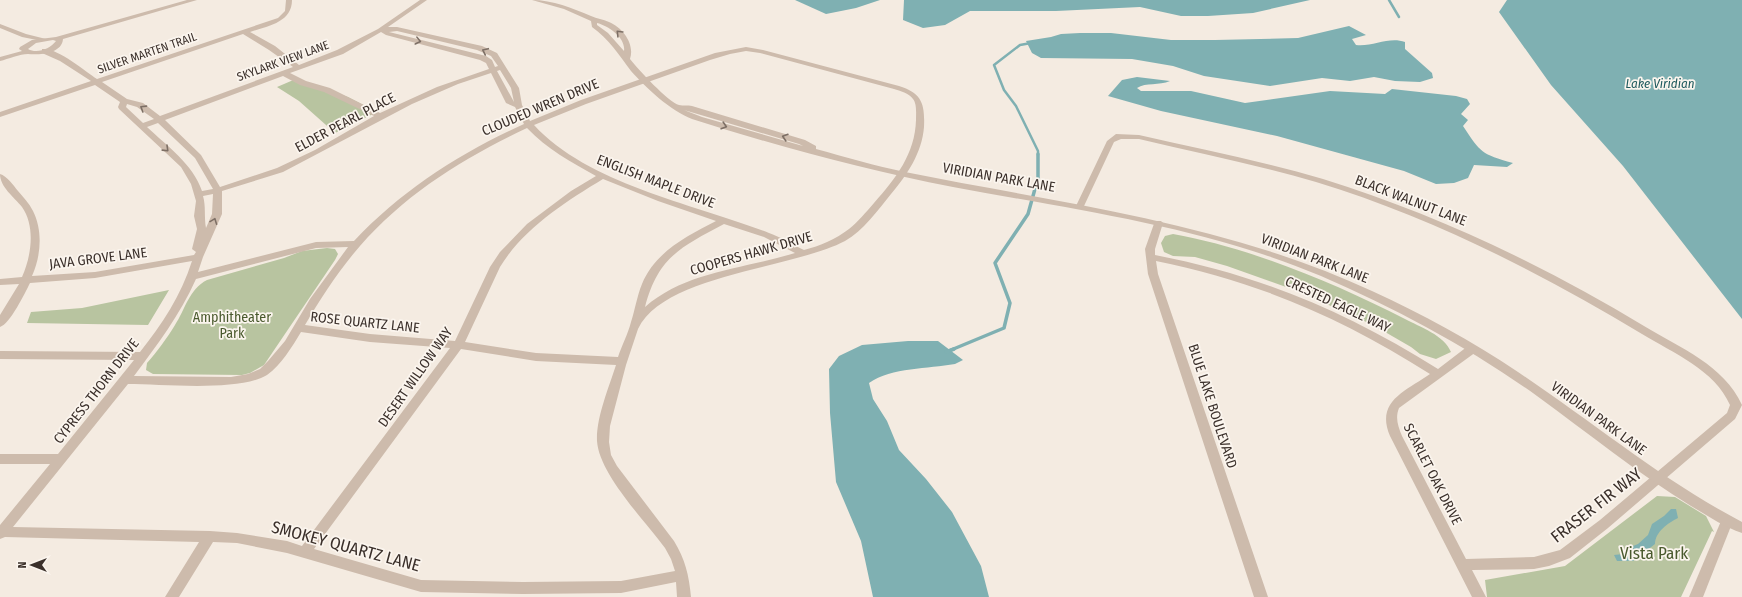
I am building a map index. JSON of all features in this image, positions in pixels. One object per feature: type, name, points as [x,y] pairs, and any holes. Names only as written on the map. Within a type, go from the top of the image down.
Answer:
[{"type":"street","points":[[182,3],[189,0]]},
{"type":"street","points":[[0,26],[24,36],[59,40],[194,0]]},
{"type":"street","name":"SILVER MARTEN TRAIL","points":[[0,115],[280,19],[289,11],[289,0]]},
{"type":"street","name":"SKYLARK VIEW LANE","points":[[142,126],[283,72],[340,52],[380,30],[424,0]]},
{"type":"street","name":"VIRIDIAN PARK LANE","points":[[534,0],[566,8],[594,20],[606,23],[620,33],[625,40],[628,48],[627,58]]},
{"type":"street","name":"VIRIDIAN PARK LANE","points":[[594,20],[594,26],[609,36],[619,51],[627,58],[631,66],[644,80],[661,97],[684,114],[797,148],[902,174],[1061,202],[1158,223],[1242,245],[1318,272],[1430,324],[1472,349],[1513,375],[1658,478],[1727,521],[1742,528]]},
{"type":"street","name":"ENGLISH MAPLE DRIVE","points":[[380,30],[397,29],[479,48],[494,55],[516,88],[518,105],[528,124],[542,139],[562,153],[602,176],[773,237],[804,254]]},
{"type":"street","name":"ENGLISH MAPLE DRIVE","points":[[380,30],[388,34],[483,58],[489,62],[494,70],[510,103],[518,105]]},
{"type":"street","points":[[245,32],[272,48],[298,67]]},
{"type":"street","points":[[24,36],[27,48]]},
{"type":"street","points":[[0,58],[27,48],[42,38]]},
{"type":"street","points":[[27,48],[45,51],[55,48],[59,40]]},
{"type":"street","name":"CYPRESS THORN DRIVE","points":[[55,48],[63,59]]},
{"type":"street","name":"CLOUDED WREN DRIVE","points":[[125,380],[234,380],[254,376],[266,370],[276,360],[319,294],[356,244],[395,206],[425,183],[479,148],[528,124],[573,105],[724,54],[748,49]]},
{"type":"street","name":"COOPERS HAWK DRIVE","points":[[636,321],[662,299],[682,289],[726,274],[804,254],[838,241],[852,232],[886,196],[916,152],[921,127],[920,110],[915,96],[902,90],[861,78],[748,49]]},
{"type":"street","name":"CYPRESS THORN DRIVE","points":[[1,533],[144,356],[181,301],[217,214],[218,190],[198,157],[159,119],[140,105],[124,101],[63,59],[45,51]]},
{"type":"street","name":"ELDER PEARL PLACE","points":[[198,195],[257,179],[280,170],[317,152],[380,116],[439,89],[475,75],[503,67]]},
{"type":"street","points":[[283,72],[303,83],[327,90],[380,116]]},
{"type":"street","name":"CYPRESS THORN DRIVE","points":[[124,101],[122,107],[184,166],[195,184],[198,195],[202,229],[197,247],[198,257]]},
{"type":"street","name":"BLACK WALNUT LANE","points":[[1080,206],[1111,141],[1119,136],[1138,137],[1259,164],[1306,177],[1361,195],[1422,218],[1488,246],[1537,270],[1605,308],[1700,365],[1718,377],[1734,397]]},
{"type":"street","name":"DESERT WILLOW WAY","points":[[305,552],[458,345],[495,267],[503,254],[530,226],[574,193],[602,176]]},
{"type":"street","points":[[0,177],[7,182],[29,212],[36,234],[34,256],[26,281],[19,295],[0,323]]},
{"type":"street","points":[[684,597],[679,562],[670,546],[620,480],[604,451],[603,440],[605,425],[622,361],[650,279],[666,256],[694,237],[724,220]]},
{"type":"street","name":"BLUE LAKE BOULEVARD","points":[[1158,223],[1152,241],[1151,257],[1153,274],[1260,597]]},
{"type":"street","points":[[192,277],[219,272],[316,244],[356,244]]},
{"type":"street","name":"JAVA GROVE LANE","points":[[0,282],[95,275],[198,257]]},
{"type":"street","name":"CRESTED EAGLE WAY","points":[[1151,257],[1229,274],[1291,295],[1374,334],[1438,374]]},
{"type":"street","name":"ROSE QUARTZ LANE","points":[[297,328],[370,338],[458,345],[536,357],[622,361]]},
{"type":"street","name":"SCARLET OAK DRIVE","points":[[1472,349],[1395,405],[1391,412],[1390,418],[1396,436],[1479,597]]},
{"type":"street","points":[[0,354],[144,356]]},
{"type":"street","name":"FRASER FIR WAY","points":[[1463,565],[1534,563],[1549,560],[1565,554],[1604,524],[1731,416],[1736,405],[1734,397]]},
{"type":"street","points":[[0,459],[61,459]]},
{"type":"street","points":[[1696,597],[1727,521]]},
{"type":"street","name":"SMOKEY QUARTZ LANE","points":[[1,533],[210,536],[260,542],[305,552],[421,586],[478,592],[621,587],[682,575]]},
{"type":"street","points":[[172,597],[210,536]]},
{"type":"green space","points":[[298,78],[304,82],[348,97],[377,112],[335,133],[299,101],[277,87]]},
{"type":"green space","points":[[1173,234],[1232,248],[1292,268],[1350,292],[1431,332],[1448,346],[1451,352],[1436,359],[1420,354],[1411,347],[1373,325],[1300,292],[1227,266],[1195,257],[1173,256],[1164,252],[1161,243],[1165,236]]},
{"type":"green space","name":"Amphitheater Park","points":[[327,248],[335,249],[338,254],[335,260],[264,365],[250,373],[242,375],[153,374],[146,370],[147,363],[169,335],[188,300],[201,284],[207,280],[284,258],[302,251]]},
{"type":"green space","points":[[169,290],[148,325],[27,323],[31,312],[82,308]]},
{"type":"green space","name":"Vista Park","points":[[1657,496],[1675,497],[1706,516],[1714,532],[1712,531],[1681,597],[1487,597],[1485,580],[1565,566]]},
{"type":"water","points":[[795,0],[880,0],[856,8],[826,14]]},
{"type":"water","points":[[904,0],[1310,0],[1253,13],[1208,16],[1181,16],[1140,7],[1056,11],[970,11],[945,25],[923,28],[903,20]]},
{"type":"water","name":"Lake Viridian","points":[[1507,0],[1742,0],[1742,319],[1623,166],[1551,85],[1499,12]]},
{"type":"water","points":[[1349,26],[1366,35],[1352,39],[1356,45],[1369,45],[1393,40],[1405,42],[1405,49],[1432,73],[1433,78],[1420,82],[1395,81],[1374,77],[1350,81],[1322,78],[1270,86],[1204,76],[1173,66],[1132,59],[1041,58],[1032,53],[1026,41],[1061,34],[1080,33],[1111,33],[1171,40],[1298,38]]},
{"type":"water","points":[[1137,77],[1170,81],[1144,85],[1137,88],[1141,91],[1191,91],[1245,103],[1330,91],[1385,94],[1392,89],[1456,96],[1467,99],[1470,104],[1461,114],[1468,120],[1463,126],[1478,147],[1494,157],[1513,163],[1507,167],[1474,165],[1468,178],[1454,183],[1436,184],[1404,171],[1277,136],[1161,111],[1108,96],[1122,80]]},
{"type":"water","points":[[908,341],[938,341],[963,360],[955,364],[944,366],[899,371],[878,378],[869,383],[873,399],[887,421],[899,450],[926,479],[952,512],[981,566],[989,597],[873,597],[861,541],[836,482],[830,413],[829,369],[839,356],[862,345]]},
{"type":"water","points":[[1671,509],[1676,509],[1678,518],[1666,525],[1657,536],[1655,544],[1633,561],[1617,561],[1614,555],[1623,554],[1638,544],[1648,535],[1652,524]]},
{"type":"waterway","points":[[1389,0],[1399,17]]},
{"type":"waterway","points":[[951,350],[1004,328],[1010,303],[995,263],[1028,214],[1038,178],[1038,151],[1016,106],[1004,90],[994,65],[1020,45],[1031,43]]},
{"type":"waterway","points":[[946,352],[954,349]]}]
